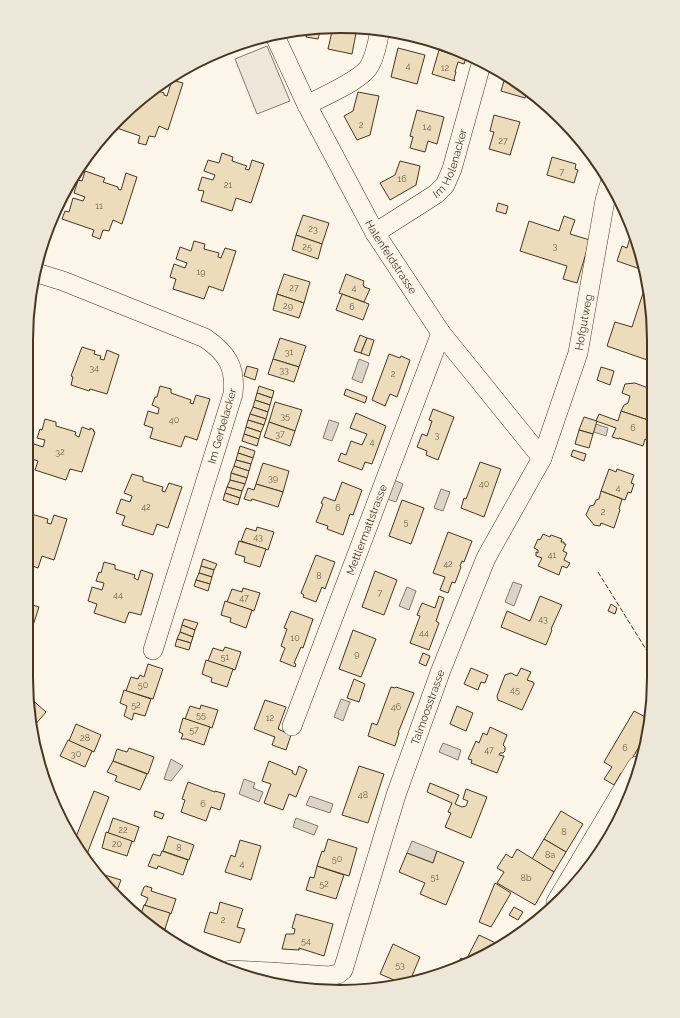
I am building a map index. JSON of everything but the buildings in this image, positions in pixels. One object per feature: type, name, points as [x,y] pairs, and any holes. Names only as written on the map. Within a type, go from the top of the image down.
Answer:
[{"type":"street","points":[[307,105],[361,76],[370,66],[376,51],[379,36]]},
{"type":"street","name":"Halenfeldstrasse","points":[[277,40],[307,105],[375,233],[441,333],[542,458]]},
{"type":"street","name":"Im Holenacker","points":[[375,233],[436,194],[445,185],[452,170],[480,67]]},
{"type":"street","name":"Hofgutweg","points":[[542,458],[578,353],[608,191]]},
{"type":"street","name":"Im Gerbelacker","points":[[40,274],[63,281],[205,338],[219,348],[227,360],[232,373],[234,385],[233,394],[153,650]]},
{"type":"street","name":"Mettlermattstrasse","points":[[292,726],[441,333]]},
{"type":"street","name":"Talmoosstrasse","points":[[247,971],[329,976],[338,974],[343,970],[396,795],[441,670],[486,558],[542,458]]},
{"type":"street","points":[[566,886],[632,775]]},
{"type":"shaded area","points":[[267,46],[290,101],[257,114],[235,59]]},
{"type":"shaded area","points":[[359,359],[369,363],[362,383],[352,379]]},
{"type":"shaded area","points":[[329,420],[339,423],[332,441],[323,438]]},
{"type":"shaded area","points":[[587,421],[608,428],[606,436],[585,429]]},
{"type":"shaded area","points":[[394,480],[403,484],[396,502],[387,499]]},
{"type":"shaded area","points":[[441,489],[450,492],[443,511],[434,508]]},
{"type":"shaded area","points":[[513,582],[522,585],[514,606],[505,602]]},
{"type":"shaded area","points":[[407,587],[416,591],[409,610],[399,606]]},
{"type":"shaded area","points":[[341,699],[350,702],[343,721],[334,717]]},
{"type":"shaded area","points":[[443,743],[461,750],[458,760],[439,752]]},
{"type":"shaded area","points":[[171,759],[183,766],[171,781],[164,779]]},
{"type":"shaded area","points":[[244,779],[255,783],[253,788],[263,792],[259,802],[239,794]]},
{"type":"shaded area","points":[[310,796],[333,804],[330,813],[306,805]]},
{"type":"shaded area","points":[[296,818],[318,826],[314,835],[293,827]]},
{"type":"shaded area","points":[[412,841],[437,851],[433,863],[407,853]]},
{"type":"fence","points":[[598,572],[647,651]]}]
